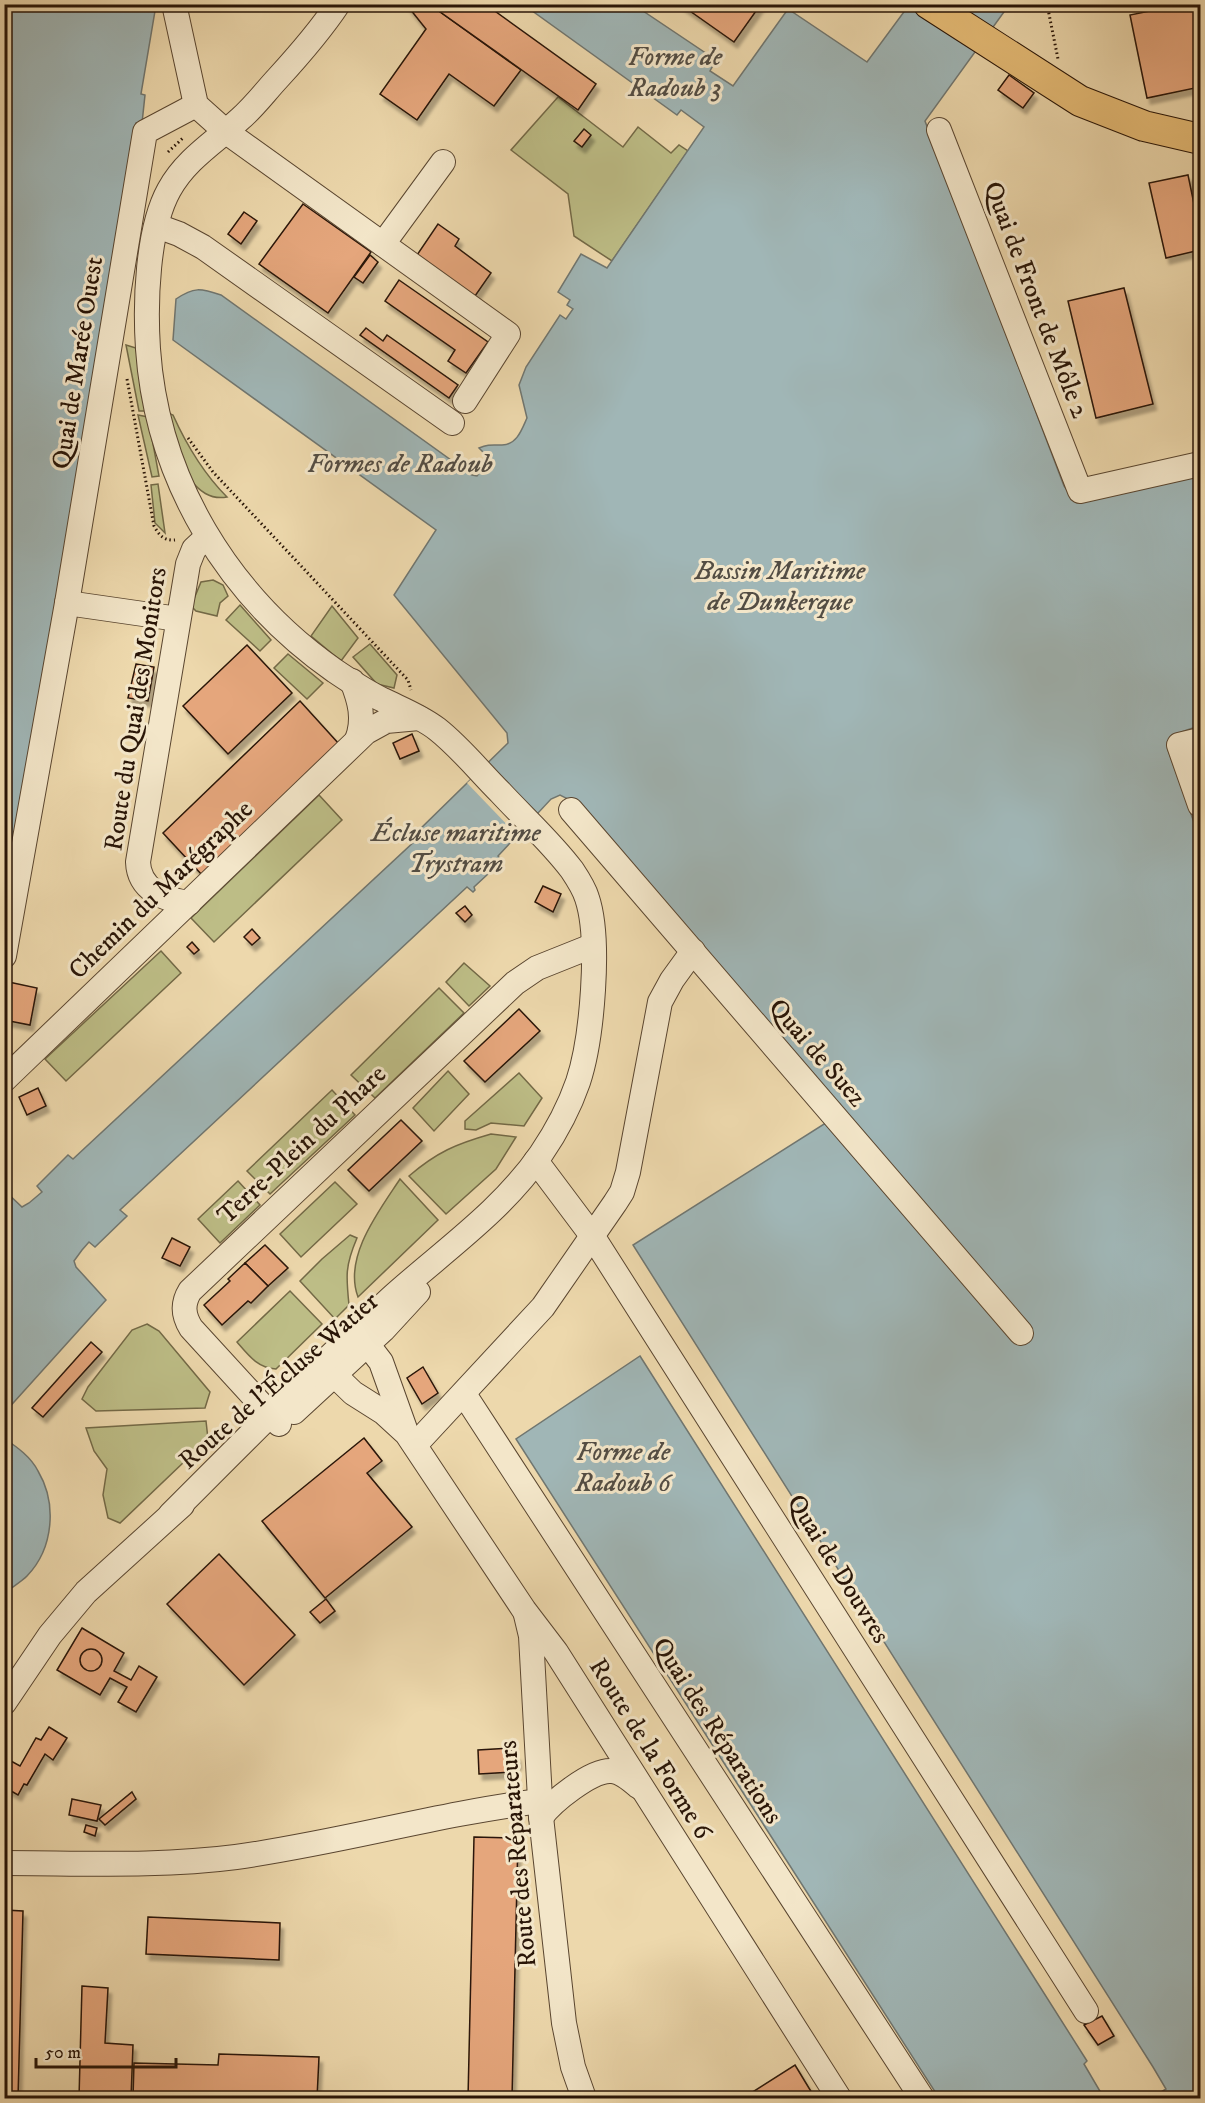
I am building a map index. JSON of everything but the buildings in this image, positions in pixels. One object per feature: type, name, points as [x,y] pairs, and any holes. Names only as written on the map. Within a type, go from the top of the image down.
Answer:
[{"type":"main road","points":[[929,4],[1062,90],[1105,112],[1144,126],[1200,139]]},
{"type":"street","points":[[174,4],[196,105],[225,131],[508,334],[465,401]]},
{"type":"street","points":[[321,28],[338,4]]},
{"type":"street","points":[[321,28],[346,4]]},
{"type":"street","name":"Route de l'Écluse Watier","points":[[4,1703],[50,1635],[80,1599],[362,1338],[404,1309],[467,1233],[516,1185],[536,1161],[563,1116],[581,1072],[591,1016],[590,910],[583,889],[566,861],[447,738],[420,718],[375,696],[352,681],[306,649],[272,620],[234,576],[207,537],[188,502],[171,460],[155,400],[148,358],[147,298],[151,253],[167,193],[180,171],[249,111],[321,28]]},
{"type":"street","name":"Quai de Marée Ouest","points":[[4,956],[67,603],[145,132],[196,105]]},
{"type":"street","name":"Quai de Front de Môle 2","points":[[939,130],[1080,491],[1200,464]]},
{"type":"street","points":[[383,244],[443,162]]},
{"type":"street","points":[[157,226],[179,234],[203,247],[452,423]]},
{"type":"street","name":"Route du Quai des Monitors","points":[[189,903],[168,899],[154,891],[140,873],[138,862],[188,564],[194,549],[207,537]]},
{"type":"street","points":[[67,603],[178,619]]},
{"type":"street","points":[[352,681],[362,718],[357,740]]},
{"type":"street","name":"Chemin du Marégraphe","points":[[4,1080],[357,740],[371,728],[386,721],[420,718]]},
{"type":"street","points":[[1190,742],[1200,805]]},
{"type":"street","name":"Quai de Suez","points":[[571,810],[1021,1333]]},
{"type":"street","name":"Terre-Plein du Phare","points":[[275,1419],[190,1329],[184,1313],[186,1298],[190,1291],[515,983],[537,968],[592,946]]},
{"type":"street","points":[[411,1439],[464,1394],[543,1307],[615,1203],[626,1182],[660,1002],[672,980],[693,951]]},
{"type":"street","name":"Quai de Douvres","points":[[536,1161],[593,1237],[1086,2011]]},
{"type":"street","name":"Route de la Forme 6","points":[[362,1338],[383,1366],[411,1439],[524,1610],[556,1652],[839,2098]]},
{"type":"street","name":"Route de la Forme 6","points":[[329,1370],[353,1394],[383,1412],[411,1439]]},
{"type":"street","name":"Quai des Réparations","points":[[464,1394],[922,2098]]},
{"type":"street","name":"Route des Réparateurs","points":[[524,1610],[531,1636],[540,1809],[564,2023],[570,2056],[584,2096]]},
{"type":"street","points":[[4,1863],[145,1863],[234,1857],[476,1809],[540,1809],[604,1772],[611,1771],[618,1773],[644,1791]]},
{"type":"path","points":[[1032,7],[1041,4]]},
{"type":"path","points":[[1047,4],[1058,59]]},
{"type":"path","points":[[186,434],[213,472],[408,681],[420,718]]},
{"type":"green space","points":[[558,97],[623,147],[638,127],[671,153],[679,145],[688,151],[612,261],[574,236],[568,194],[511,150]]},
{"type":"green space","points":[[126,345],[136,348],[147,411],[139,411]]},
{"type":"green space","points":[[168,413],[173,415],[203,469],[227,497],[210,496],[189,478]]},
{"type":"green space","points":[[138,415],[148,417],[159,476],[152,477]]},
{"type":"green space","points":[[158,484],[165,533],[155,523],[151,485]]},
{"type":"green space","points":[[213,580],[223,585],[228,596],[220,603],[217,616],[196,611],[191,606],[201,582]]},
{"type":"green space","points":[[240,605],[271,640],[260,651],[226,620]]},
{"type":"green space","points":[[332,606],[358,638],[341,661],[311,636]]},
{"type":"green space","points":[[370,644],[397,675],[394,688],[377,684],[353,657]]},
{"type":"green space","points":[[288,654],[323,683],[307,699],[274,668]]},
{"type":"green space","points":[[319,795],[342,820],[214,942],[191,918]]},
{"type":"green space","points":[[161,951],[181,973],[66,1081],[45,1059]]},
{"type":"green space","points":[[464,963],[490,986],[469,1006],[446,982]]},
{"type":"green space","points":[[439,988],[464,1013],[375,1098],[351,1075]]},
{"type":"green space","points":[[448,1071],[469,1094],[434,1131],[413,1108]]},
{"type":"green space","points":[[519,1073],[542,1098],[524,1126],[491,1123],[476,1130],[465,1129],[465,1121]]},
{"type":"green space","points":[[332,1090],[355,1115],[270,1194],[247,1171]]},
{"type":"green space","points":[[491,1134],[516,1137],[496,1169],[446,1214],[409,1176],[447,1150]]},
{"type":"green space","points":[[400,1179],[438,1220],[358,1297],[355,1266],[359,1251],[374,1220]]},
{"type":"green space","points":[[238,1181],[260,1205],[220,1243],[198,1219]]},
{"type":"green space","points":[[335,1182],[357,1204],[301,1257],[280,1234]]},
{"type":"green space","points":[[350,1235],[357,1238],[347,1271],[349,1305],[335,1319],[300,1281]]},
{"type":"green space","points":[[290,1291],[322,1324],[276,1369],[270,1368],[254,1360],[237,1342]]},
{"type":"green space","points":[[147,1324],[159,1331],[210,1392],[205,1408],[96,1411],[82,1399],[88,1387],[132,1330]]},
{"type":"green space","points":[[206,1421],[208,1439],[120,1523],[108,1518],[103,1495],[107,1469],[94,1451],[86,1428]]},
{"type":"water","points":[[5,5],[156,5],[141,94],[145,95],[142,123],[136,123],[5,917]]},
{"type":"water","name":"Bassin Maritime de Dunkerque","points":[[524,5],[634,5],[716,60],[710,71],[733,86],[788,9],[867,62],[909,5],[1009,5],[925,121],[1064,486],[1072,497],[1200,475],[1200,726],[1176,736],[1168,750],[1200,839],[1200,2098],[1151,2098],[1166,2089],[1153,2067],[633,1245],[832,1119],[1028,1335],[566,798],[560,795],[551,799],[498,856],[502,861],[474,887],[473,892],[467,887],[120,1210],[127,1216],[95,1247],[89,1242],[74,1261],[76,1267],[106,1300],[5,1412],[5,1191],[22,1207],[42,1192],[37,1186],[68,1155],[73,1159],[418,838],[414,831],[419,830],[508,743],[507,733],[394,595],[436,530],[173,340],[176,299],[197,290],[221,295],[472,475],[477,476],[488,462],[488,457],[479,448],[512,442],[523,427],[527,418],[519,385],[526,367],[560,315],[566,319],[573,309],[567,305],[570,300],[558,292],[581,254],[607,268],[704,127],[681,110],[677,115]]},
{"type":"water","name":"Forme de Radoub 6","points":[[640,1356],[1087,2061],[1084,2064],[1104,2098],[939,2098],[516,1439]]},
{"type":"water","points":[[5,1439],[35,1466],[48,1497],[50,1525],[43,1552],[36,1565],[25,1578],[5,1593]]},
{"type":"pier","points":[[484,767],[535,818],[517,835],[467,783]]},
{"type":"water label","name":"Forme de Radoub 3","points":[[675,72]]},
{"type":"water label","name":"Formes de Radoub","points":[[400,464]]},
{"type":"water label","name":"Écluse maritime Trystram","points":[[456,848]]}]
